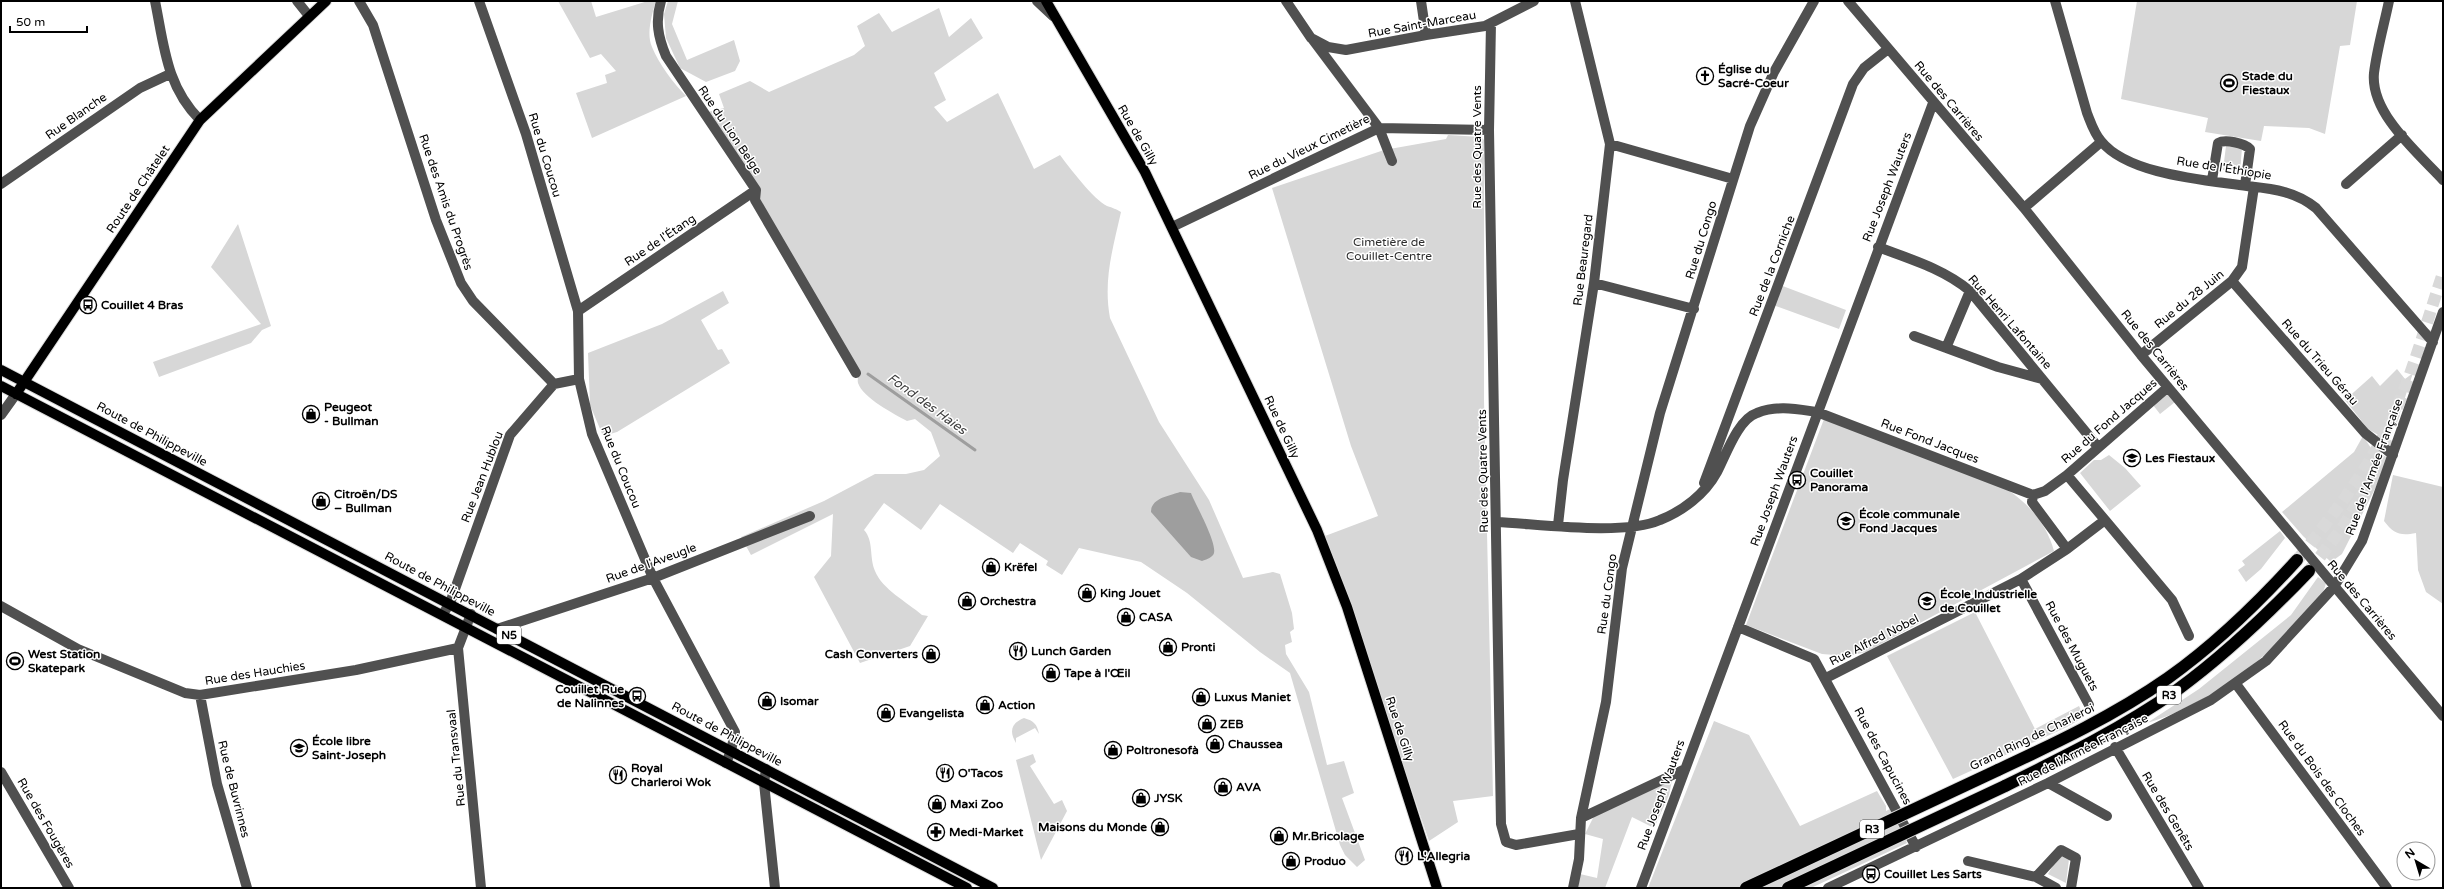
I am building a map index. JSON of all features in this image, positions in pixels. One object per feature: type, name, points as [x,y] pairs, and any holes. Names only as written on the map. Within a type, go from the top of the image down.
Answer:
[{"type":"highway","name":"Grand Ring de Charleroi","points":[[1746,888],[1998,770],[2102,718],[2168,678],[2222,635],[2265,596],[2298,560]]},
{"type":"highway","name":"R3","points":[[1788,888],[2005,786],[2110,732],[2176,690],[2232,647],[2309,571]]},
{"type":"main road","name":"Route de Châtelet","points":[[16,394],[200,120],[326,1]]},
{"type":"main road","name":"Rue de Gilly","points":[[1046,1],[1145,172],[1316,530],[1347,606],[1437,888]]},
{"type":"main road","name":"Route de Philippeville","points":[[1,370],[450,603],[993,888]]},
{"type":"main road","name":"Route de Philippeville","points":[[1,386],[443,614],[967,888]]},
{"type":"street","points":[[156,1],[170,74],[185,105],[200,120]]},
{"type":"street","points":[[297,1],[309,16]]},
{"type":"street","name":"Rue des Amis du Progrès","points":[[359,1],[373,25],[436,220],[461,283],[472,302],[554,384]]},
{"type":"street","name":"Rue du Coucou","points":[[480,1],[526,134],[578,311],[579,379],[592,434],[653,578],[735,732],[731,751],[726,763]]},
{"type":"street","name":"Rue du Lion Belge","points":[[661,1],[657,24],[659,40],[666,56],[756,190],[755,200],[856,373]]},
{"type":"street","points":[[1037,1],[1054,17]]},
{"type":"street","name":"Rue Saint-Marceau","points":[[1286,1],[1311,38],[1379,128],[1392,161]]},
{"type":"street","points":[[1421,1],[1426,35]]},
{"type":"street","name":"Rue Saint-Marceau","points":[[1311,38],[1328,47],[1346,50],[1485,26],[1534,1]]},
{"type":"street","name":"Rue Beauregard","points":[[1558,525],[1563,480],[1594,283],[1610,144],[1575,1]]},
{"type":"street","name":"Rue du Congo","points":[[1573,888],[1579,859],[1579,834],[1606,702],[1622,568],[1660,413],[1694,309],[1733,179],[1762,94],[1814,1]]},
{"type":"street","name":"Rue des Carrières","points":[[1848,1],[1933,103],[2024,208],[2141,355],[2443,716]]},
{"type":"street","name":"Rue de l'Éthiopie","points":[[2055,1],[2087,113],[2101,142],[2121,158],[2156,171],[2292,193],[2305,199],[2316,208],[2433,342]]},
{"type":"street","points":[[2389,1],[2374,74],[2375,92],[2386,116],[2443,180]]},
{"type":"street","name":"Rue des Quatre Vents","points":[[1491,23],[1489,130],[1497,522],[1501,824],[1506,842],[1516,845],[1579,834]]},
{"type":"street","name":"Rue de la Corniche","points":[[1693,501],[1707,478],[1853,84],[1864,68],[1888,50]]},
{"type":"street","name":"Rue Blanche","points":[[1,184],[140,88],[170,74]]},
{"type":"street","name":"Rue Joseph Wauters","points":[[1641,888],[1878,247],[1933,103]]},
{"type":"street","name":"Rue du Vieux Cimetière","points":[[1172,227],[1379,128],[1489,130]]},
{"type":"street","points":[[2346,184],[2402,135]]},
{"type":"street","name":"Rue du 28 Juin","points":[[2141,355],[2232,281],[2242,266],[2250,186],[2250,149],[2245,145],[2226,141],[2218,143],[2212,180]]},
{"type":"street","points":[[2024,208],[2101,142]]},
{"type":"street","points":[[1610,144],[1733,179]]},
{"type":"street","name":"Rue de l'Étang","points":[[578,311],[756,190]]},
{"type":"street","name":"Rue Henri Lafontaine","points":[[1878,247],[1955,279],[1970,291],[2098,447]]},
{"type":"street","name":"Rue du Trieu Gérau","points":[[2232,281],[2364,433],[2393,455]]},
{"type":"street","points":[[1594,283],[1694,309]]},
{"type":"street","points":[[1946,348],[1970,291]]},
{"type":"street","name":"Rue de l'Armée Française","points":[[1828,888],[2048,783],[2115,747],[2211,700],[2236,684],[2281,646],[2334,587],[2362,541],[2443,312]]},
{"type":"street","points":[[1914,336],[1998,367],[2042,379]]},
{"type":"street","points":[[554,384],[579,379]]},
{"type":"street","name":"Rue Jean Hublou","points":[[443,614],[450,603],[510,435],[554,384]]},
{"type":"street","name":"Rue du Fond Jacques","points":[[2033,495],[2045,491],[2067,474],[2168,387]]},
{"type":"street","name":"Route de Châtelet","points":[[1,415],[16,394]]},
{"type":"street","name":"Rue Fond Jacques","points":[[1693,501],[1716,473],[1736,432],[1755,413],[1782,407],[1817,412],[2033,495]]},
{"type":"street","points":[[2067,474],[2172,600],[2189,636]]},
{"type":"street","points":[[2033,495],[2032,502],[2067,549]]},
{"type":"street","points":[[1497,522],[1632,528],[1660,521],[1693,501]]},
{"type":"street","name":"Rue de l'Aveugle","points":[[497,629],[653,578],[810,516]]},
{"type":"street","name":"Rue Alfred Nobel","points":[[1738,627],[1814,658],[1826,678],[2021,579],[2067,549],[2105,520]]},
{"type":"street","name":"Rue des Muguets","points":[[2021,579],[2089,705]]},
{"type":"street","name":"Rue des Hauchies","points":[[1,606],[78,649],[185,693],[200,696],[349,671],[458,648]]},
{"type":"street","points":[[465,626],[471,614]]},
{"type":"street","name":"Rue du Transvaal","points":[[465,626],[458,648],[481,888]]},
{"type":"street","name":"Rue des Capucines","points":[[1826,678],[1916,847]]},
{"type":"street","name":"Rue du Bois des Cloches","points":[[2236,684],[2387,888]]},
{"type":"street","name":"Rue de Buvrinnes","points":[[200,696],[217,784],[247,888]]},
{"type":"street","name":"Rue des Genêts","points":[[2115,747],[2199,888]]},
{"type":"street","points":[[766,769],[764,783],[775,888]]},
{"type":"street","points":[[1582,818],[1684,770]]},
{"type":"street","name":"Rue des Fougères","points":[[1,772],[69,888]]},
{"type":"street","points":[[2048,783],[2107,816]]},
{"type":"street","points":[[2036,877],[2061,850],[2076,858],[2071,888]]},
{"type":"street","points":[[1968,861],[2036,877],[2056,888]]},
{"type":"green space","points":[[558,1],[591,1],[596,17],[648,1],[656,1],[650,24],[650,42],[662,67],[686,96],[592,138],[576,93],[607,83],[605,75],[616,71],[601,54],[590,58]]},
{"type":"green space","points":[[668,1],[678,1],[672,24],[687,60],[734,40],[740,61],[735,71],[706,82],[680,68],[666,38],[664,14]]},
{"type":"green space","name":"Stade du Fiestaux","points":[[2137,1],[2357,1],[2350,45],[2340,46],[2325,134],[2309,128],[2264,126],[2261,141],[2205,132],[2208,118],[2121,99]]},
{"type":"green space","points":[[939,8],[949,37],[971,18],[983,38],[934,73],[946,100],[934,107],[947,122],[998,93],[1034,169],[1060,155],[1095,197],[1107,206],[1121,212],[1108,277],[1108,304],[1110,318],[1159,422],[1209,500],[1243,578],[1273,572],[1280,574],[1292,613],[1294,629],[1290,632],[1292,642],[1285,645],[1286,654],[1309,692],[1327,765],[1344,761],[1354,793],[1342,798],[1365,860],[1357,867],[1345,855],[1340,845],[1290,673],[1260,652],[1187,593],[1141,562],[1079,548],[1062,575],[1046,565],[1048,561],[1020,543],[1013,553],[940,504],[921,530],[884,503],[864,530],[869,539],[873,566],[878,578],[883,584],[922,615],[928,616],[910,646],[860,663],[814,577],[831,556],[833,514],[751,555],[741,537],[824,501],[875,474],[906,474],[924,470],[940,456],[931,432],[915,419],[907,421],[887,410],[872,400],[861,389],[858,383],[859,370],[704,113],[724,108],[719,94],[750,81],[769,92],[854,55],[865,46],[857,26],[879,13],[892,32]]},
{"type":"green space","name":"Cimetière de Couillet-Centre","points":[[1448,135],[1481,137],[1484,140],[1484,401],[1493,796],[1453,801],[1458,822],[1429,841],[1325,536],[1378,516],[1351,446],[1272,188],[1384,150],[1446,139]]},
{"type":"green space","points":[[2226,146],[2242,148],[2240,172],[2223,170]]},
{"type":"green space","points":[[238,224],[271,326],[262,330],[251,343],[159,377],[153,362],[261,324],[211,267]]},
{"type":"green space","points":[[1780,285],[1846,310],[1839,329],[1773,305]]},
{"type":"green space","points":[[723,291],[729,303],[701,320],[718,350],[722,349],[730,363],[617,432],[603,436],[590,405],[588,353],[662,324]]},
{"type":"green space","points":[[2397,369],[2405,379],[2413,373],[2399,416],[2387,440],[2368,429],[2345,400],[2372,376],[2380,386]]},
{"type":"green space","points":[[2168,393],[2175,402],[2160,414],[2153,405]]},
{"type":"green space","points":[[1824,419],[2008,490],[2037,516],[2047,533],[2054,551],[1866,652],[1848,656],[1822,654],[1746,625]]},
{"type":"green space","points":[[2363,436],[2385,469],[2342,554],[2331,562],[2303,536],[2282,512],[2354,452]]},
{"type":"green space","points":[[2109,455],[2125,468],[2141,486],[2110,511],[2080,473],[2094,460],[2101,460]]},
{"type":"green space","points":[[2393,475],[2443,487],[2443,604],[2426,592],[2418,570],[2416,533],[2398,533],[2391,529],[2384,521]]},
{"type":"green space","points":[[2280,531],[2285,538],[2261,569],[2246,582],[2238,570],[2245,565],[2242,561]]},
{"type":"green space","points":[[2318,577],[2326,583],[2319,598],[2275,646],[2256,663],[2214,692],[2192,705],[2147,723],[2199,689],[2291,615]]},
{"type":"green space","points":[[1975,612],[2035,729],[2079,706],[2084,717],[2067,727],[1953,779],[1887,656]]},
{"type":"green space","points":[[1024,718],[1034,723],[1039,734],[1035,728],[1016,738],[1016,743],[1012,735],[1012,728],[1016,722]]},
{"type":"green space","points":[[1714,721],[1749,735],[1800,826],[1877,791],[1886,806],[1886,811],[1890,809],[1907,843],[1811,888],[1648,888]]},
{"type":"green space","points":[[1033,754],[1036,762],[1030,766],[1054,804],[1062,800],[1067,811],[1041,860],[1016,760]]},
{"type":"green space","points":[[1672,780],[1669,795],[1654,828],[1632,817],[1605,888],[1578,888],[1580,874],[1597,878],[1603,839],[1585,834],[1594,816]]},
{"type":"green space","points":[[2061,852],[2069,859],[2066,883],[2048,874]]},
{"type":"shaded area","points":[[1180,492],[1191,493],[1213,543],[1213,555],[1202,561],[1191,557],[1151,512],[1154,504],[1161,498]]},
{"type":"waterway","name":"Fond des Haies","points":[[868,374],[975,450]]},
{"type":"tunnel","points":[[2299,558],[2353,487],[2381,441],[2408,380],[2443,273]]},
{"type":"tunnel","points":[[2309,571],[2343,527],[2394,442]]},
{"type":"place","name":"Église du Sacré-Coeur","points":[[1705,76]]},
{"type":"place","name":"Stade du Fiestaux","points":[[2229,83]]},
{"type":"place","name":"Couillet 4 Bras","points":[[88,305]]},
{"type":"place","name":"Peugeot - Bullman","points":[[311,414]]},
{"type":"place","name":"Les Fiestaux","points":[[2132,458]]},
{"type":"place","name":"Couillet Panorama","points":[[1797,480]]},
{"type":"place","name":"Citroën/DS – Bullman","points":[[321,501]]},
{"type":"place","name":"École communale Fond Jacques","points":[[1846,521]]},
{"type":"place","name":"Krëfel","points":[[991,567]]},
{"type":"place","name":"King Jouet","points":[[1087,593]]},
{"type":"place","name":"Orchestra","points":[[967,601]]},
{"type":"place","name":"École Industrielle de Couillet","points":[[1927,601]]},
{"type":"place","name":"CASA","points":[[1126,617]]},
{"type":"place","name":"Pronti","points":[[1168,647]]},
{"type":"place","name":"Lunch Garden","points":[[1018,651]]},
{"type":"place","name":"Cash Converters","points":[[931,654]]},
{"type":"place","name":"West Station Skatepark","points":[[15,661]]},
{"type":"place","name":"Tape à l'Œil","points":[[1051,673]]},
{"type":"place","name":"Couillet Rue de Nalinnes","points":[[637,696]]},
{"type":"place","name":"Luxus Maniet","points":[[1201,697]]},
{"type":"place","name":"Isomar","points":[[767,701]]},
{"type":"place","name":"Action","points":[[985,705]]},
{"type":"place","name":"Evangelista","points":[[886,713]]},
{"type":"place","name":"ZEB","points":[[1207,724]]},
{"type":"place","name":"Chaussea","points":[[1215,744]]},
{"type":"place","name":"École libre Saint-Joseph","points":[[299,748]]},
{"type":"place","name":"Poltronesofà","points":[[1113,750]]},
{"type":"place","name":"O'Tacos","points":[[945,773]]},
{"type":"place","name":"Royal Charleroi Wok","points":[[618,775]]},
{"type":"place","name":"AVA","points":[[1223,787]]},
{"type":"place","name":"JYSK","points":[[1141,798]]},
{"type":"place","name":"Maxi Zoo","points":[[937,804]]},
{"type":"place","name":"Maisons du Monde","points":[[1160,827]]},
{"type":"place","name":"Medi-Market","points":[[936,832]]},
{"type":"place","name":"Mr.Bricolage","points":[[1279,836]]},
{"type":"place","name":"L'Allegria","points":[[1404,856]]},
{"type":"place","name":"Produo","points":[[1291,861]]},
{"type":"place","name":"Couillet Les Sarts","points":[[1871,874]]}]
